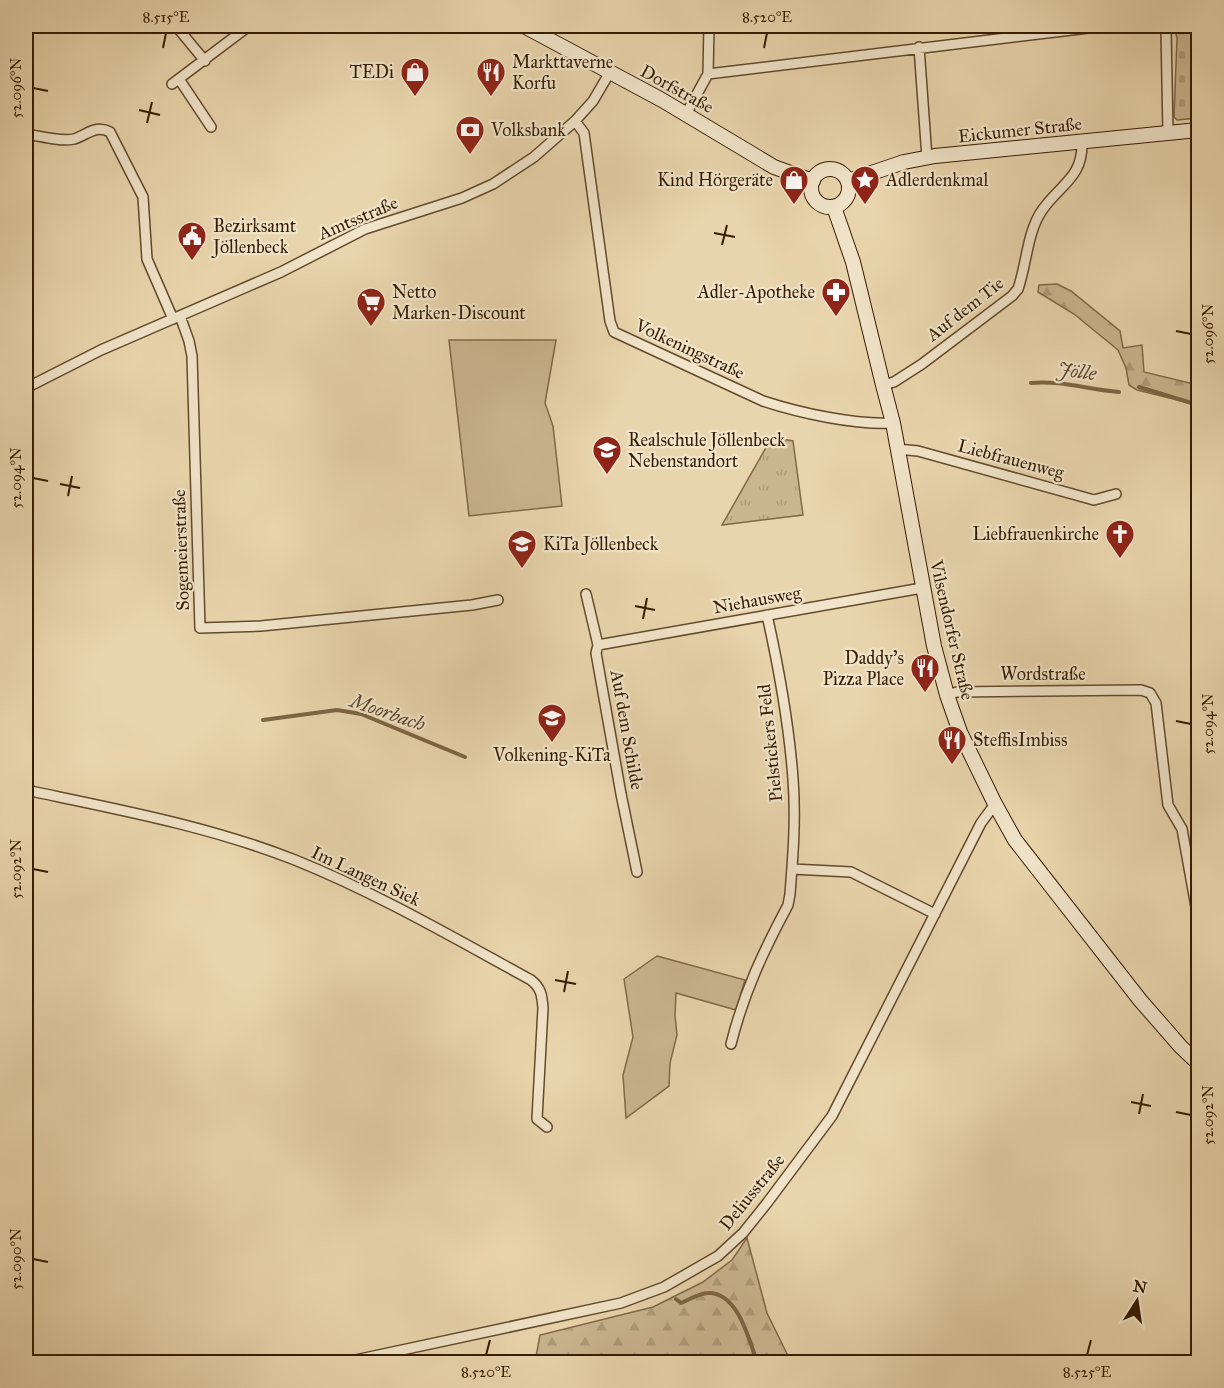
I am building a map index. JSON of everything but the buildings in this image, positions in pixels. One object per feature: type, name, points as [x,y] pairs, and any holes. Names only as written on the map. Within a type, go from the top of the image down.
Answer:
[{"type":"main road","name":"Dorfstraße","points":[[524,26],[686,114],[774,167],[813,181]]},
{"type":"main road","name":"Eickumer Straße","points":[[848,181],[904,162],[927,158],[1198,130]]},
{"type":"main road","points":[[830,170],[842,174],[848,181],[847,197],[834,207],[825,207],[816,200],[811,189],[818,174],[830,170]]},
{"type":"main road","name":"Vilsendorfer Straße","points":[[834,207],[853,262],[883,385],[934,646],[960,732],[1015,840],[1140,1000],[1198,1063]]},
{"type":"street","points":[[176,26],[205,61]]},
{"type":"street","points":[[211,127],[176,82],[249,26]]},
{"type":"street","points":[[686,114],[708,74],[709,26]]},
{"type":"street","points":[[708,74],[1106,26]]},
{"type":"street","points":[[1164,26],[1166,30],[1168,133]]},
{"type":"street","points":[[919,47],[927,158]]},
{"type":"street","name":"Amtsstraße","points":[[26,388],[101,350],[281,272],[365,229],[462,198],[493,184],[534,157],[575,121],[592,101],[610,72]]},
{"type":"street","name":"Volkeningstraße","points":[[575,121],[584,133],[610,321],[614,332],[763,401],[789,410],[875,424],[892,423]]},
{"type":"street","points":[[26,134],[66,139],[76,138],[99,129],[110,132],[143,197],[147,259],[176,317]]},
{"type":"street","name":"Auf dem Tie","points":[[883,385],[894,382],[922,364],[1012,296],[1018,289],[1034,226],[1042,209],[1076,173],[1080,162],[1082,142]]},
{"type":"street","name":"Sogemeierstraße","points":[[176,317],[189,340],[192,356],[200,628],[261,626],[498,600]]},
{"type":"street","name":"Liebfrauenweg","points":[[897,449],[918,451],[1095,500],[1116,494]]},
{"type":"street","name":"Niehausweg","points":[[598,645],[922,588]]},
{"type":"street","name":"Auf dem Schilde","points":[[586,594],[598,645],[596,653],[637,872]]},
{"type":"street","name":"Pielstickers Feld","points":[[731,1044],[750,980],[788,905],[792,869],[793,779],[783,690],[767,615]]},
{"type":"street","name":"Wordstraße","points":[[947,695],[957,692],[1141,690],[1150,693],[1156,703],[1168,805],[1182,829],[1198,918]]},
{"type":"street","name":"Im Langen Siek","points":[[26,790],[162,819],[294,860],[369,892],[531,980],[542,993],[537,1119],[547,1127]]},
{"type":"street","name":"Deliusstraße","points":[[346,1362],[621,1303],[664,1287],[718,1256],[743,1233],[832,1116],[981,823],[995,804]]},
{"type":"street","points":[[792,869],[851,872],[935,915]]},
{"type":"green space","points":[[1174,26],[1198,26],[1198,118],[1177,120],[1174,117],[1177,38]]},
{"type":"green space","points":[[1057,284],[1071,291],[1120,331],[1123,348],[1142,345],[1144,372],[1198,385],[1198,405],[1137,390],[1129,385],[1126,368],[1118,350],[1074,314],[1038,292],[1039,285]]},
{"type":"green space","points":[[449,340],[556,340],[545,403],[553,426],[562,506],[469,516]]},
{"type":"green space","points":[[772,437],[793,441],[803,515],[722,525]]},
{"type":"green space","points":[[657,956],[745,980],[736,1010],[676,993],[677,1035],[670,1063],[669,1086],[626,1118],[623,1075],[633,1037],[624,979]]},
{"type":"green space","points":[[747,1238],[767,1313],[791,1362],[535,1362],[540,1335],[653,1307],[703,1282],[732,1260]]},
{"type":"waterway","name":"Jölle","points":[[1031,383],[1064,384],[1119,392]]},
{"type":"waterway","name":"Jölle","points":[[1139,387],[1198,405]]},
{"type":"waterway","name":"Moorbach","points":[[263,720],[337,710],[361,714],[465,757]]},
{"type":"waterway","name":"Moorbach","points":[[676,1299],[681,1303],[708,1293],[727,1300],[741,1319],[757,1362]]},
{"type":"place","name":"TEDi","points":[[415,98]]},
{"type":"place","name":"Markttaverne Korfu","points":[[491,98]]},
{"type":"place","name":"Volksbank","points":[[470,156]]},
{"type":"place","name":"Kind Hörgeräte","points":[[794,206]]},
{"type":"place","name":"Adlerdenkmal","points":[[865,206]]},
{"type":"place","name":"Bezirksamt Jöllenbeck","points":[[192,262]]},
{"type":"place","name":"Adler-Apotheke","points":[[836,318]]},
{"type":"place","name":"Netto Marken-Discount","points":[[371,328]]},
{"type":"place","name":"Realschule Jöllenbeck Nebenstandort","points":[[607,476]]},
{"type":"place","name":"Liebfrauenkirche","points":[[1120,560]]},
{"type":"place","name":"KiTa Jöllenbeck","points":[[522,570]]},
{"type":"place","name":"Daddy's Pizza Place","points":[[925,694]]},
{"type":"place","name":"Volkening-KiTa","points":[[552,744]]},
{"type":"place","name":"SteffisImbiss","points":[[952,766]]}]
